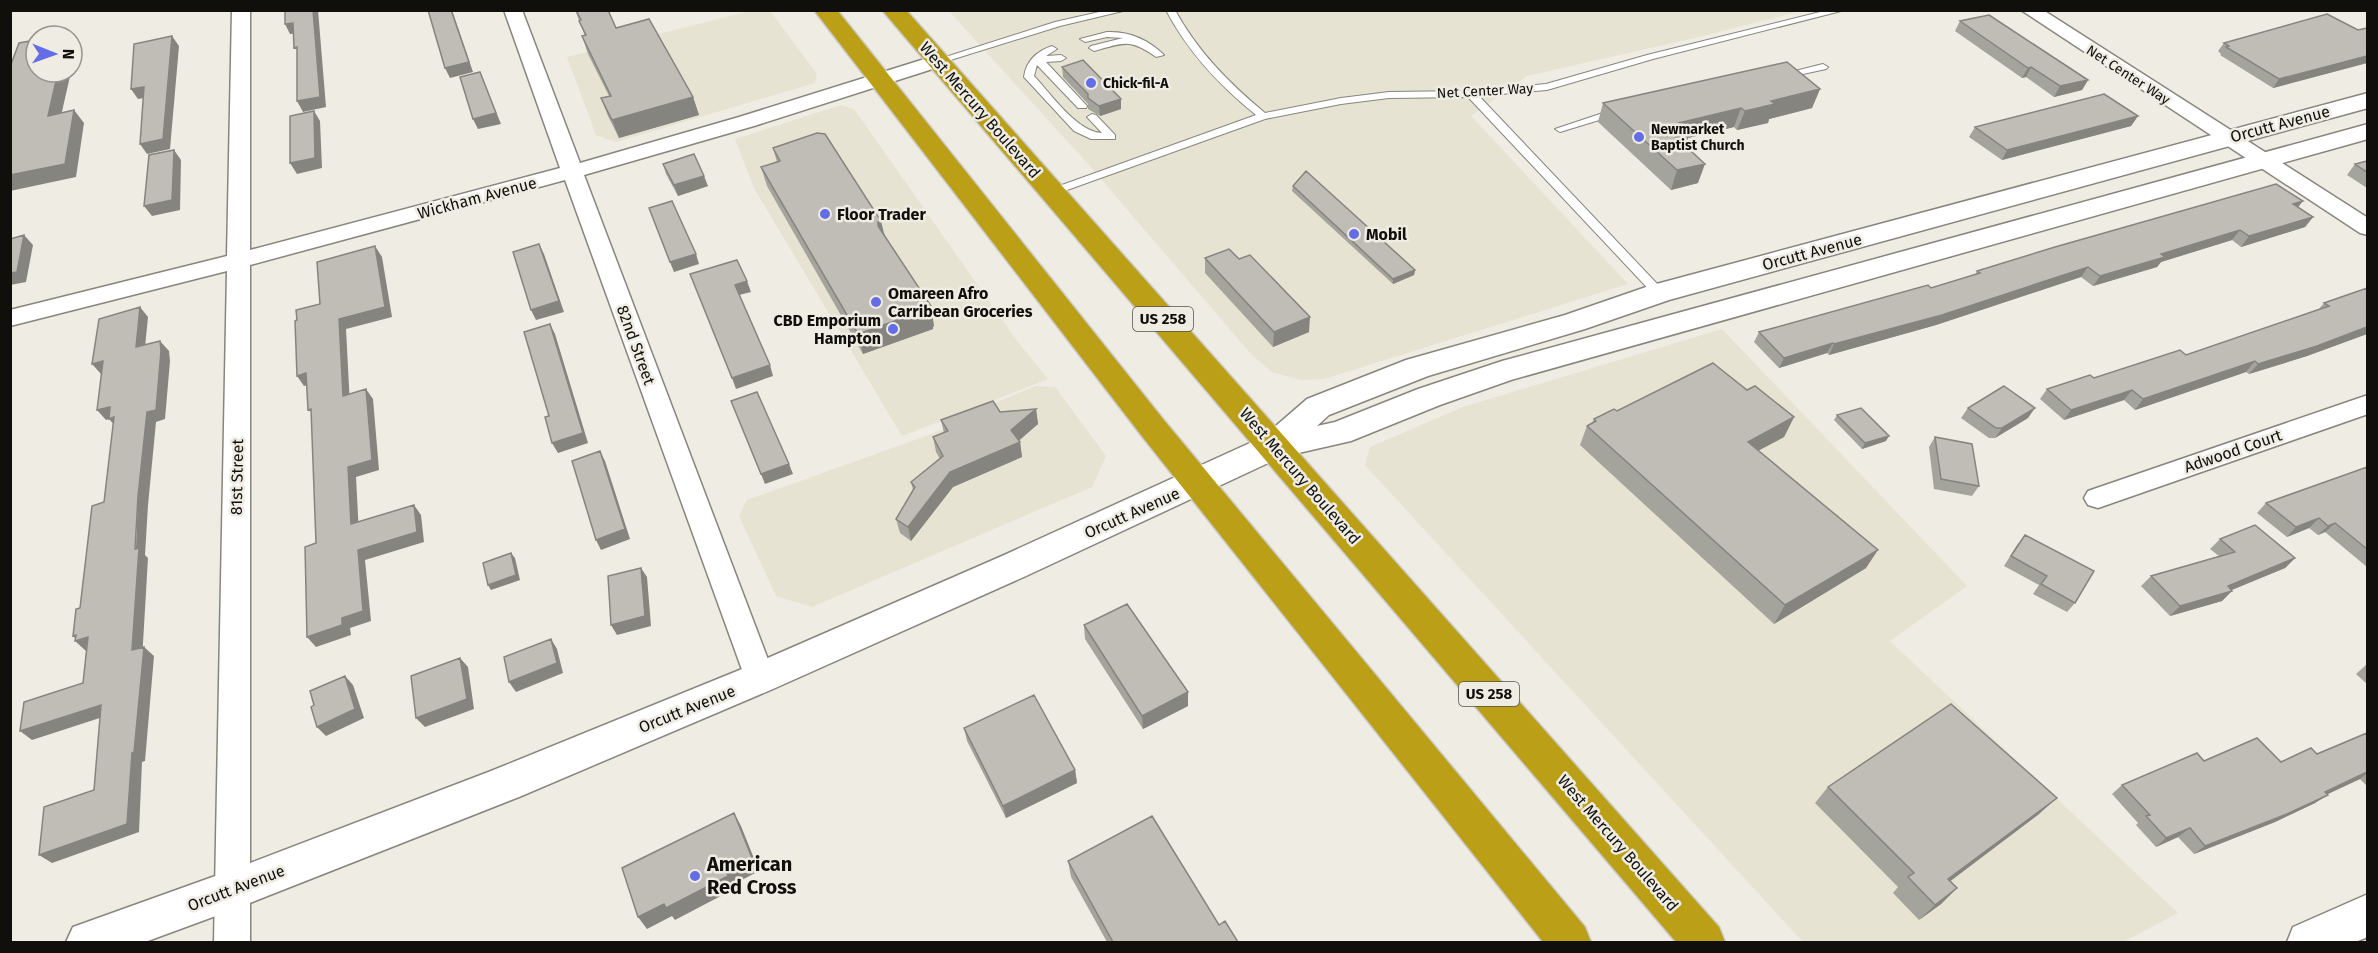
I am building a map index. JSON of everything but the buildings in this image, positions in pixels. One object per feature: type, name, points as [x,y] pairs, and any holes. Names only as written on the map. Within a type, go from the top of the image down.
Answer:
[{"type":"highway","points":[[825,10],[1197,483],[1570,942]]},
{"type":"highway","name":"West Mercury Boulevard","points":[[893,10],[1704,942]]},
{"type":"main road","name":"Orcutt Avenue","points":[[1274,446],[1318,407],[1417,368],[1586,318],[1659,293],[2367,100]]},
{"type":"main road","name":"Orcutt Avenue","points":[[88,942],[232,890],[505,784],[760,678],[1197,483],[1274,446],[1340,433],[1429,397],[1502,372],[2367,131]]},
{"type":"main road","points":[[1675,324],[1669,313],[1673,309],[1727,291],[1737,285],[1744,270]]},
{"type":"main road","points":[[2308,942],[2367,915]]},
{"type":"street","name":"81st Street","points":[[232,942],[241,10]]},
{"type":"street","name":"82nd Street","points":[[513,10],[707,540],[760,678]]},
{"type":"street","name":"Net Center Way","points":[[2030,10],[2367,228]]},
{"type":"street","name":"Wickham Avenue","points":[[10,318],[239,261],[574,172],[938,61]]},
{"type":"street","name":"Adwood Court","points":[[2098,498],[2367,404]]},
{"type":"lane","points":[[938,61],[1058,24],[1123,10]]},
{"type":"lane","points":[[1170,10],[1190,45],[1214,73],[1263,116]]},
{"type":"lane","name":"Net Center Way","points":[[1052,192],[1263,116],[1341,101],[1389,95],[1471,93],[1562,85],[1650,57],[1841,10]]},
{"type":"lane","points":[[1089,43],[1140,41],[1159,55]]},
{"type":"lane","points":[[1056,53],[1038,60],[1030,67],[1029,77],[1078,129],[1091,136],[1111,137],[1092,117]]},
{"type":"lane","points":[[1038,60],[1082,106]]},
{"type":"lane","points":[[1767,79],[1823,66]]},
{"type":"lane","points":[[1471,93],[1659,293]]},
{"type":"lane","points":[[1560,129],[1621,111]]},
{"type":"shaded area","points":[[750,11],[770,11],[817,74],[815,83],[616,142],[596,135],[567,57]]},
{"type":"shaded area","points":[[949,11],[1801,11],[1527,76],[1471,116],[1628,284],[1324,379],[1301,380],[1272,372],[1252,355],[1089,165]]},
{"type":"shaded area","points":[[841,105],[854,109],[1017,341],[1048,379],[902,436],[754,188],[735,139]]},
{"type":"shaded area","points":[[1722,329],[1967,586],[1890,641],[2178,913],[2123,942],[1803,942],[1365,465],[1370,447],[1463,407]]},
{"type":"shaded area","points":[[1036,386],[1055,387],[1106,456],[1092,487],[812,607],[776,596],[739,516],[747,500],[940,431],[995,403]]},
{"type":"place","name":"Chick-fil-A","points":[[1091,83]]},
{"type":"place","name":"Newmarket Baptist Church","points":[[1639,137]]},
{"type":"place","name":"Floor Trader","points":[[825,214]]},
{"type":"place","name":"Mobil","points":[[1354,234]]},
{"type":"place","name":"Omareen Afro Carribean Groceries","points":[[876,302]]},
{"type":"place","name":"CBD Emporium Hampton","points":[[893,329]]},
{"type":"place","name":"American Red Cross","points":[[695,876]]}]
